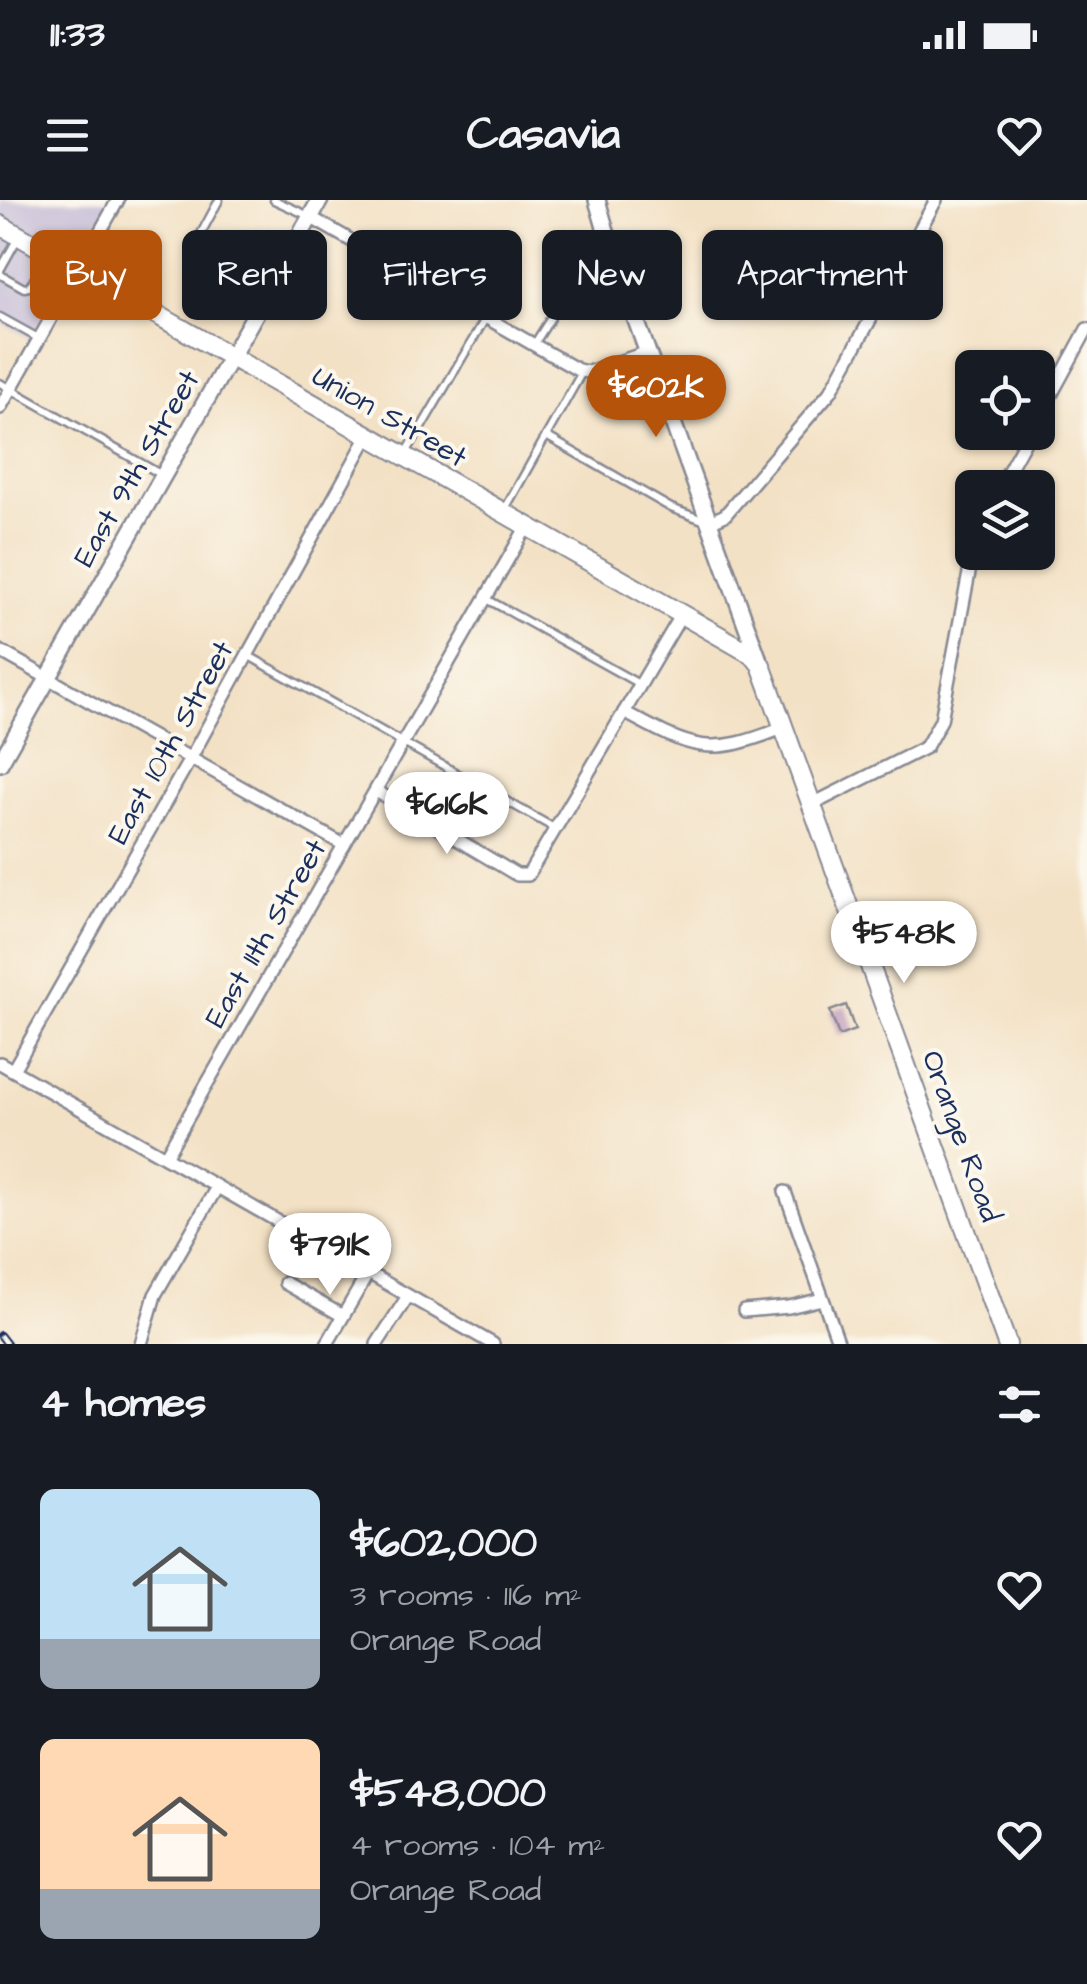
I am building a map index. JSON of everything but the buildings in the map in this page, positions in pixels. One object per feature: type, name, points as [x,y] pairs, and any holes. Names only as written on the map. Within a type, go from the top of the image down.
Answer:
[{"type":"main road","name":"Union Street","points":[[0,225],[30,242]]},
{"type":"main road","name":"Union Street","points":[[162,317],[757,660]]},
{"type":"main road","name":"Orange Road","points":[[757,660],[814,804],[1007,1344]]},
{"type":"street","points":[[101,230],[118,200]]},
{"type":"street","name":"East 9th Street","points":[[0,763],[320,200]]},
{"type":"street","name":"Orange Road","points":[[596,200],[606,230]]},
{"type":"street","points":[[710,522],[725,514],[831,391],[936,200]]},
{"type":"street","points":[[310,216],[347,237]]},
{"type":"street","points":[[0,408],[5,386],[49,320]]},
{"type":"street","points":[[489,320],[583,371],[648,352]]},
{"type":"street","name":"Orange Road","points":[[637,320],[757,660]]},
{"type":"street","points":[[1055,387],[1087,330]]},
{"type":"street","name":"East 10th Street","points":[[13,1070],[368,436]]},
{"type":"street","name":"East 11th Street","points":[[165,1157],[526,526]]},
{"type":"street","points":[[814,804],[926,746],[934,736],[969,570]]},
{"type":"street","points":[[376,790],[517,874],[528,875],[682,614]]},
{"type":"street","points":[[0,651],[344,845]]},
{"type":"street","points":[[624,712],[681,742],[703,747],[736,746],[785,727]]},
{"type":"street","points":[[0,1063],[493,1344]]},
{"type":"street","points":[[141,1344],[154,1295],[217,1186]]},
{"type":"street","points":[[785,1192],[840,1344]]},
{"type":"street","points":[[327,1344],[368,1273]]},
{"type":"street","points":[[285,1283],[343,1316]]},
{"type":"street","points":[[377,1344],[408,1296]]},
{"type":"street","points":[[744,1311],[789,1308],[822,1299]]},
{"type":"lane","points":[[203,230],[220,200]]},
{"type":"lane","points":[[274,200],[310,216]]},
{"type":"lane","points":[[19,236],[1,276],[24,288],[30,287]]},
{"type":"lane","points":[[0,318],[39,338]]},
{"type":"lane","points":[[404,457],[485,320]]},
{"type":"lane","points":[[533,346],[549,320]]},
{"type":"lane","points":[[503,512],[583,371]]},
{"type":"lane","points":[[5,386],[163,476]]},
{"type":"lane","points":[[546,436],[672,508],[710,522]]},
{"type":"lane","points":[[485,598],[640,685]]},
{"type":"lane","points":[[247,655],[557,830]]},
{"type":"shaded area","points":[[0,200],[111,200],[93,230],[30,230],[30,320],[41,320],[30,338],[0,321]]},
{"type":"railway","points":[[0,1335],[7,1344]]}]
